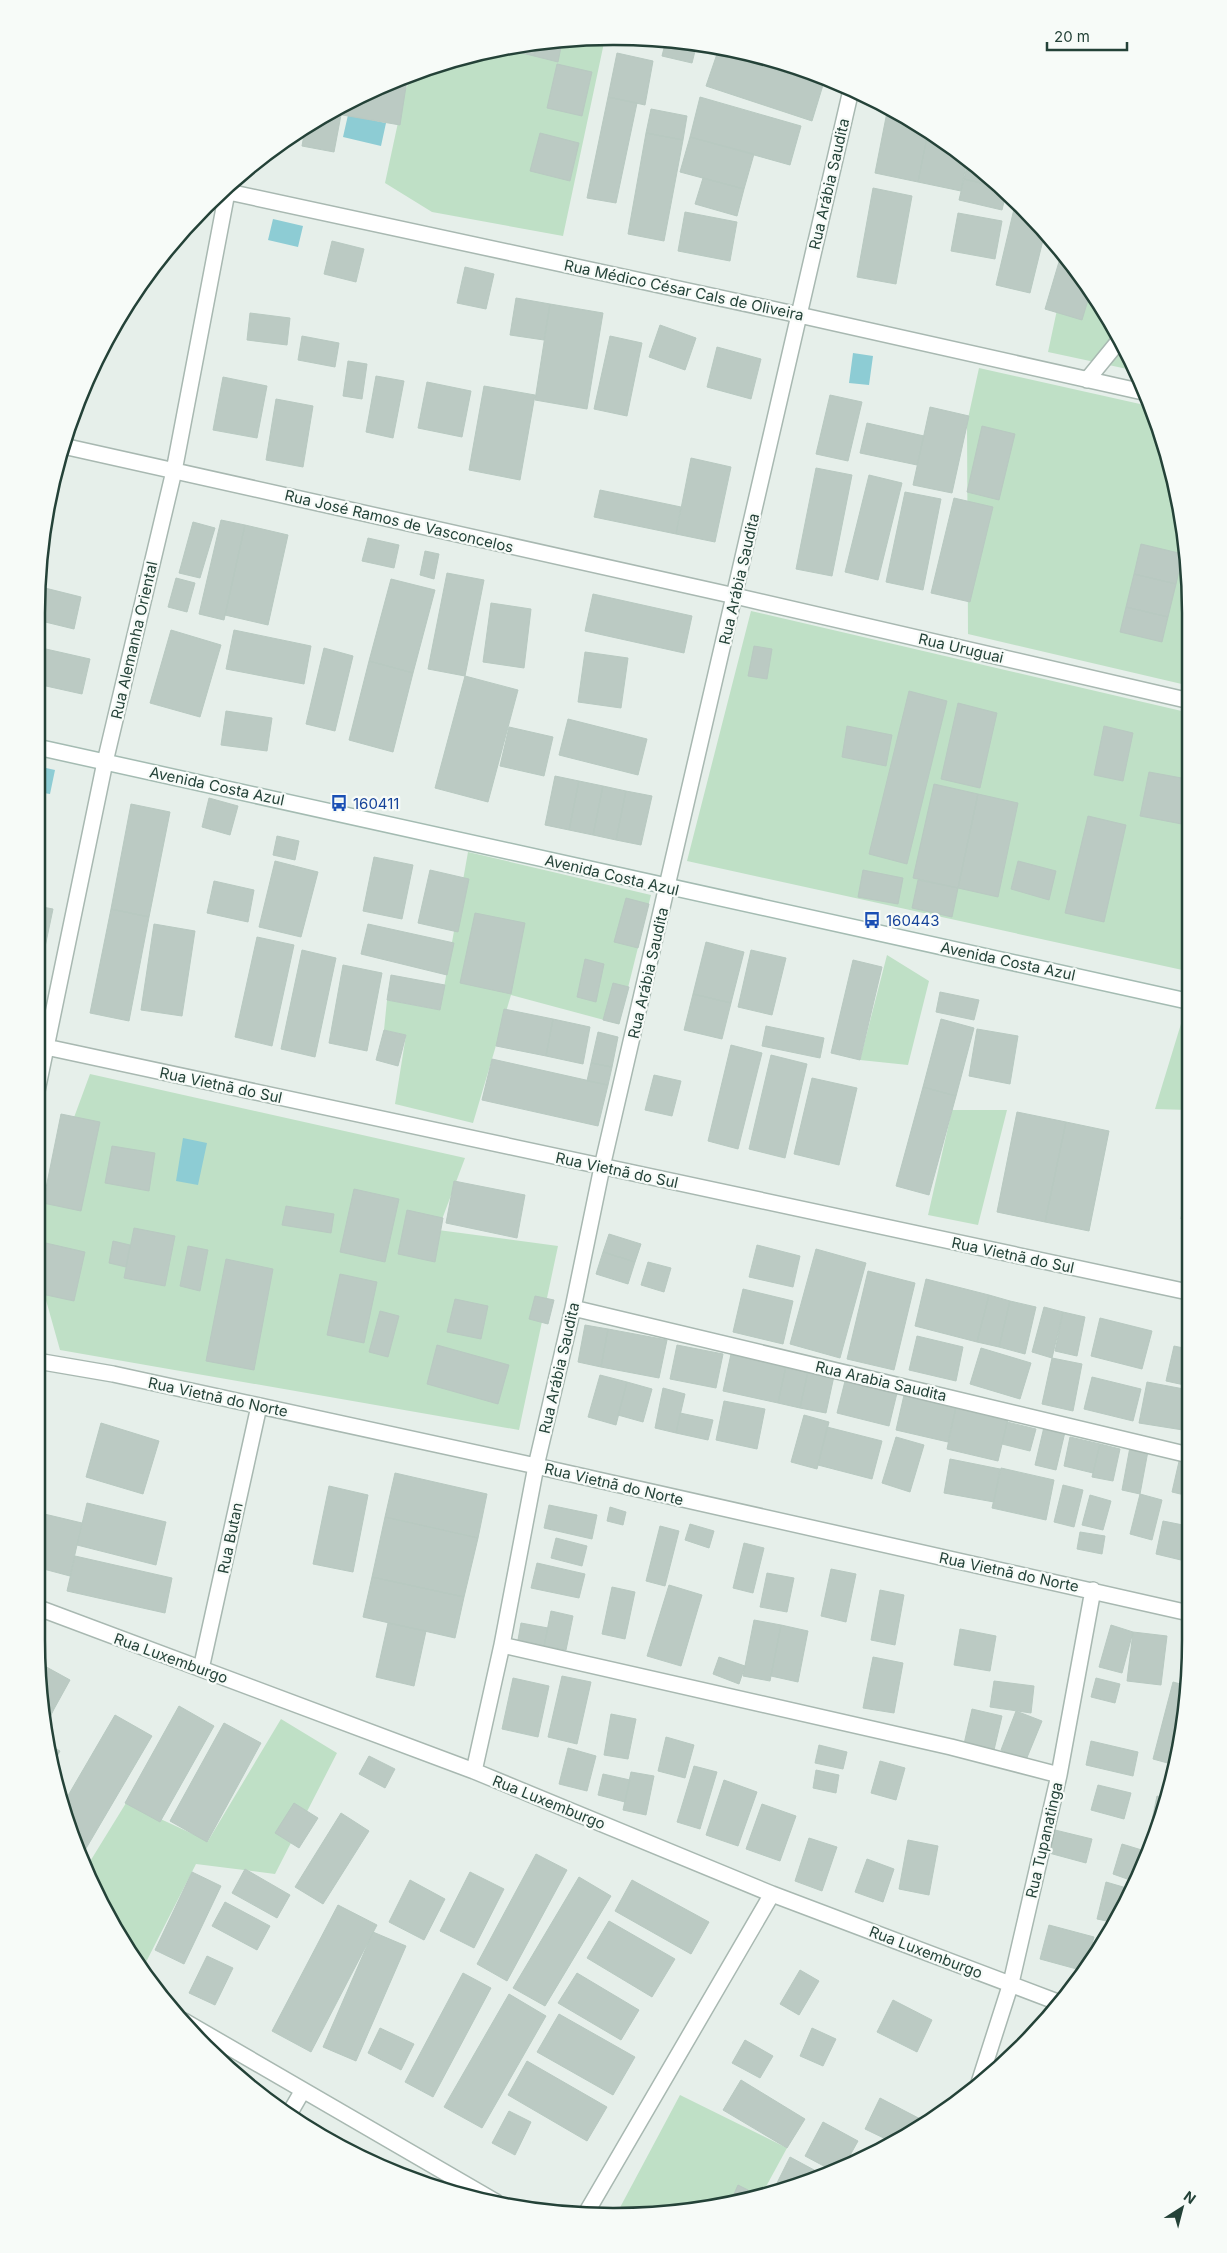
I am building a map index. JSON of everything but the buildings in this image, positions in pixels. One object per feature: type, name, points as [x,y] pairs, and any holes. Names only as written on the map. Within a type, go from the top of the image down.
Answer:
[{"type":"street","name":"Rua Arábia Saudita","points":[[474,1771],[502,1645],[536,1466],[574,1308],[602,1167],[849,97]]},
{"type":"street","name":"Rua Médico César Cals de Oliveira","points":[[233,192],[1136,391]]},
{"type":"street","name":"Rua Alemanha Oriental","points":[[45,1052],[105,762],[174,471],[224,200]]},
{"type":"street","points":[[1087,380],[1115,346]]},
{"type":"street","name":"Rua José Ramos de Vasconcelos","points":[[70,448],[735,596]]},
{"type":"street","name":"Rua Uruguai","points":[[735,596],[1182,699]]},
{"type":"street","name":"Avenida Costa Azul","points":[[45,749],[668,888],[1182,1000]]},
{"type":"street","name":"Rua Vietnã do Sul","points":[[46,1047],[1182,1291]]},
{"type":"street","name":"Rua Arabia Saudita","points":[[574,1308],[1182,1452]]},
{"type":"street","name":"Rua Vietnã do Norte","points":[[45,1362],[113,1374],[536,1466],[1182,1611]]},
{"type":"street","name":"Rua Butan","points":[[201,1669],[259,1406]]},
{"type":"street","name":"Rua Tupanatinga","points":[[983,2072],[1011,1984],[1058,1775],[1093,1590]]},
{"type":"street","name":"Rua Luxemburgo","points":[[45,1610],[474,1771],[772,1894],[1053,2000]]},
{"type":"street","points":[[502,1645],[951,1747],[1058,1775]]},
{"type":"street","points":[[590,2207],[772,1894]]},
{"type":"street","points":[[204,2032],[478,2192]]},
{"type":"street","points":[[292,2108],[303,2090]]},
{"type":"green space","points":[[603,45],[563,236],[432,212],[385,183],[405,90],[409,83],[466,64],[539,50]]},
{"type":"green space","points":[[1066,268],[1106,329],[1126,369],[1048,352]]},
{"type":"green space","points":[[979,368],[1142,404],[1163,466],[1177,539],[1181,576],[1182,684],[968,634],[967,423]]},
{"type":"green space","points":[[751,611],[1182,711],[1182,970],[687,861]]},
{"type":"green space","points":[[468,852],[651,895],[619,1024],[511,995],[473,1123],[395,1104],[406,1035],[384,1030],[387,1000],[440,1010]]},
{"type":"green space","points":[[887,955],[929,981],[908,1065],[860,1060]]},
{"type":"green space","points":[[1182,1021],[1182,1110],[1155,1109]]},
{"type":"green space","points":[[90,1074],[465,1158],[438,1230],[558,1246],[519,1430],[60,1350],[45,1297],[45,1196]]},
{"type":"green space","points":[[952,1110],[1007,1110],[978,1225],[928,1215]]},
{"type":"green space","points":[[281,1719],[337,1753],[275,1874],[196,1864],[146,1962],[121,1924],[90,1861],[126,1803],[208,1841]]},
{"type":"green space","points":[[680,2095],[787,2148],[765,2188],[688,2203],[620,2208]]},
{"type":"water","points":[[348,115],[386,123],[381,146],[343,137]]},
{"type":"water","points":[[273,219],[303,226],[298,247],[268,240]]},
{"type":"water","points":[[853,353],[873,356],[869,385],[849,383]]},
{"type":"water","points":[[45,768],[55,770],[50,794],[45,793]]},
{"type":"water","points":[[183,1138],[207,1143],[198,1185],[176,1181]]},
{"type":"place","name":"160411","points":[[339,803]]},
{"type":"place","name":"160443","points":[[872,920]]}]
